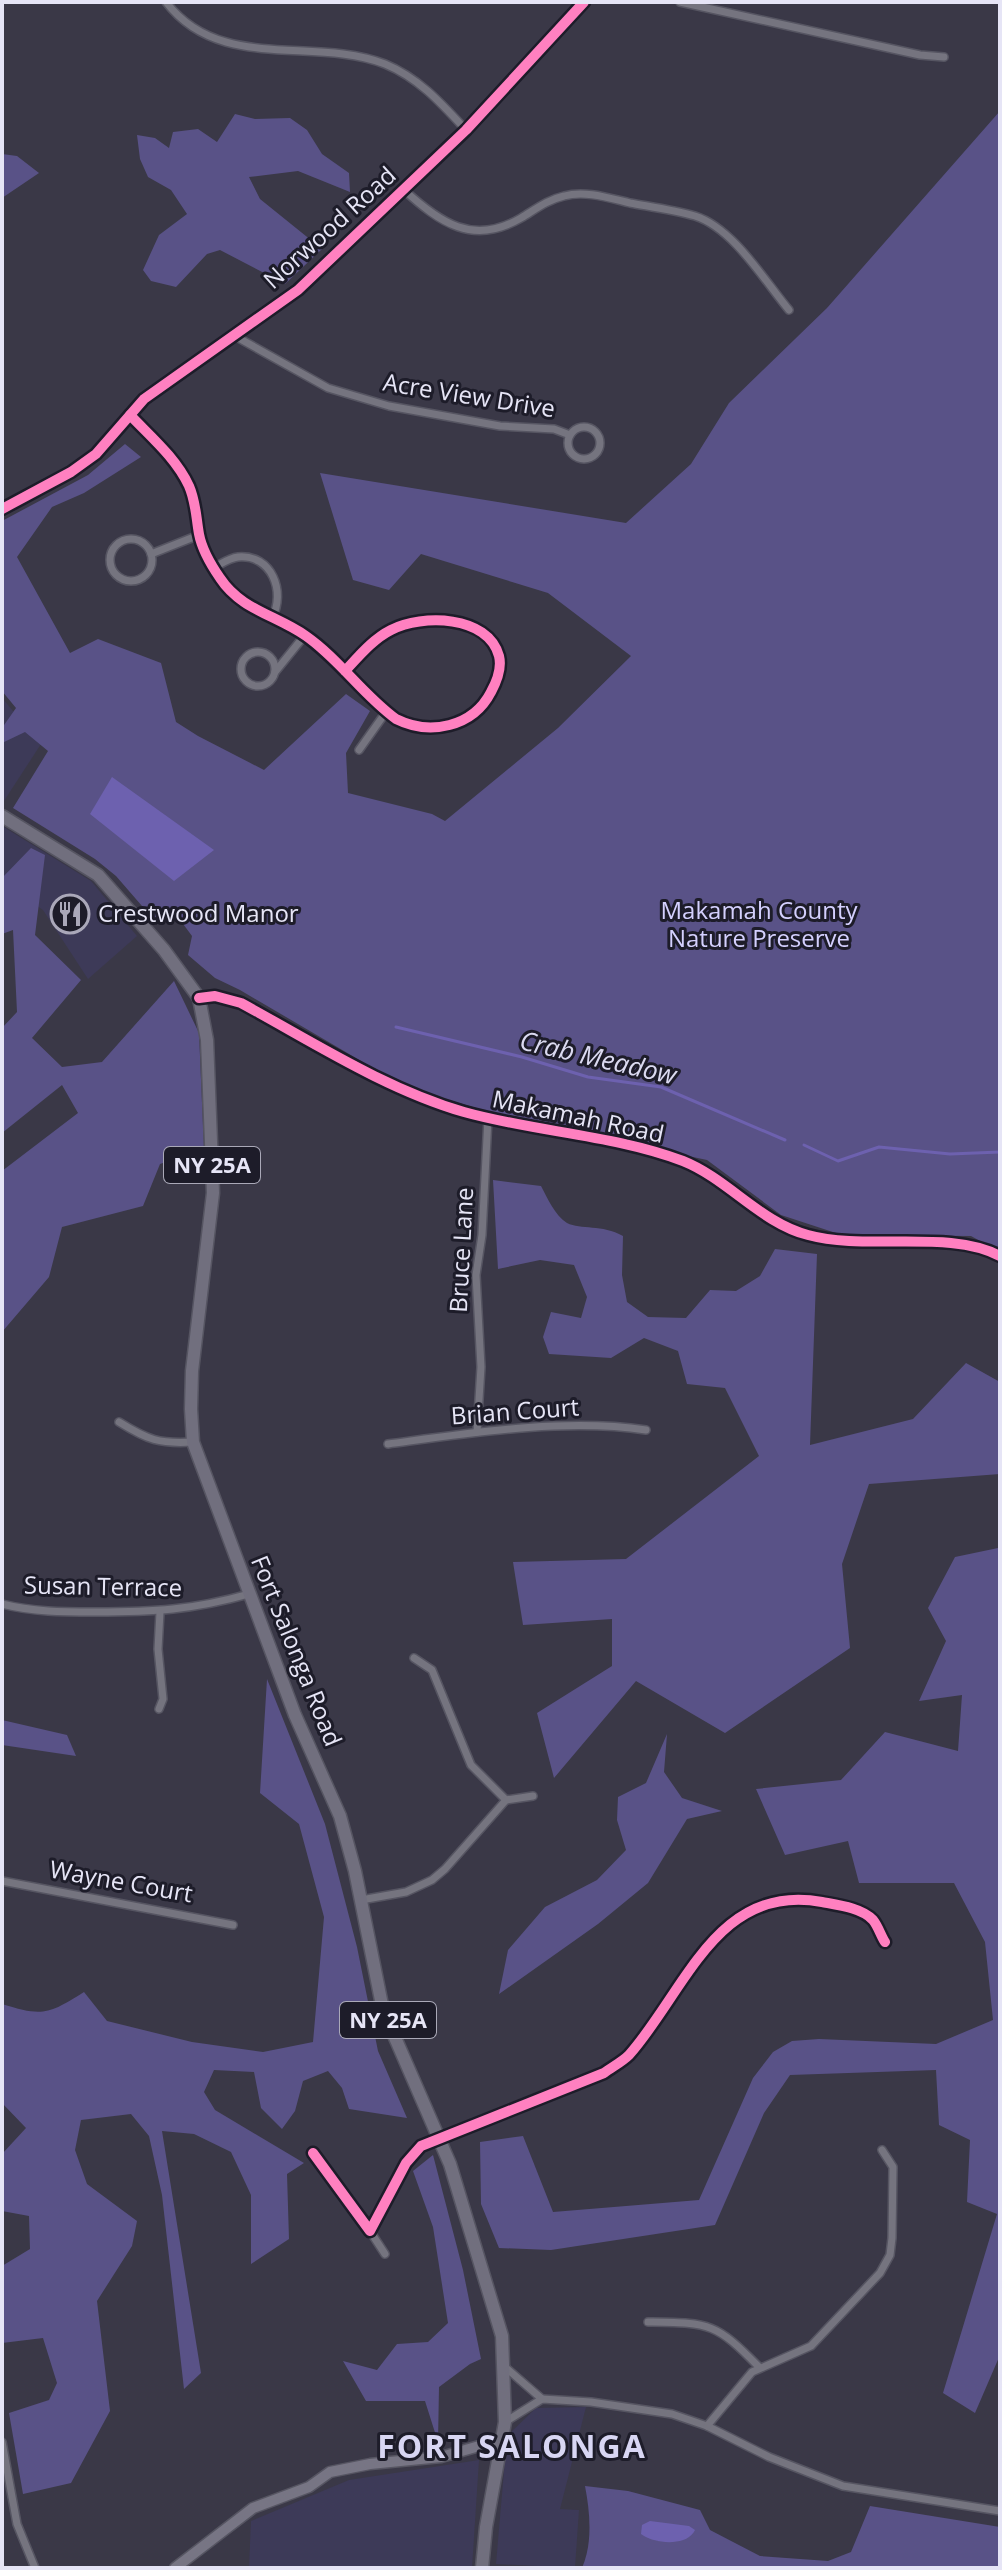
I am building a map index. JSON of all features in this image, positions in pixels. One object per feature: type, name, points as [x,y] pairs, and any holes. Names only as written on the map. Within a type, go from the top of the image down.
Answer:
[{"type":"main road","name":"Fort Salonga Road","points":[[2,816],[98,875],[161,946],[199,998],[207,1040],[213,1193],[192,1371],[193,1442],[295,1715],[340,1816],[383,2010],[450,2164],[502,2336],[505,2422],[482,2568]]},
{"type":"street","points":[[166,2],[187,23],[234,45],[347,56],[383,63],[421,84],[466,130]]},
{"type":"street","name":"Norwood Road","points":[[2,509],[71,472],[96,454],[144,399],[298,290],[466,130],[584,2]]},
{"type":"street","points":[[680,2],[920,55],[944,57]]},
{"type":"street","points":[[403,189],[424,209],[446,222],[473,232],[496,230],[542,204],[567,195],[592,195],[698,217],[734,242],[789,310]]},
{"type":"street","name":"Acre View Drive","points":[[233,335],[328,388],[389,406],[500,426],[554,429],[570,435]]},
{"type":"street","points":[[130,415],[163,449],[188,485],[196,508],[199,535],[213,568],[233,594],[245,604],[305,635],[386,712],[409,726],[421,728],[451,725],[469,717],[487,699],[495,684],[500,661],[492,641],[472,628],[424,620],[402,625],[378,638],[345,671]]},
{"type":"street","name":"Acre View Drive","points":[[584,427],[594,430],[600,440],[598,451],[586,460],[575,457],[569,450],[570,435],[584,427]]},
{"type":"street","points":[[151,554],[199,535]]},
{"type":"street","points":[[125,540],[144,543],[151,554],[150,568],[141,579],[127,581],[111,567],[111,553],[125,540]]},
{"type":"street","points":[[213,568],[237,557],[249,558],[270,570],[279,599],[272,618]]},
{"type":"street","points":[[275,672],[269,656],[258,652],[247,656],[241,666],[245,681],[255,686],[265,685],[305,635]]},
{"type":"street","points":[[359,750],[386,712]]},
{"type":"street","name":"Makamah Road","points":[[199,998],[215,996],[241,1003],[402,1090],[488,1118],[653,1151],[686,1162],[714,1177],[779,1223],[806,1235],[842,1242],[954,1244],[1000,1256]]},
{"type":"street","name":"Bruce Lane","points":[[477,1432],[481,1367],[476,1275],[482,1235],[488,1118]]},
{"type":"street","points":[[119,1422],[148,1440],[193,1442]]},
{"type":"street","name":"Brian Court","points":[[388,1444],[477,1432],[612,1425],[646,1430]]},
{"type":"street","name":"Susan Terrace","points":[[2,1604],[42,1612],[160,1612],[210,1605],[249,1594]]},
{"type":"street","points":[[159,1709],[163,1699],[158,1649],[160,1612]]},
{"type":"street","points":[[414,1658],[432,1670],[471,1765],[506,1800]]},
{"type":"street","points":[[361,1900],[406,1892],[432,1880],[506,1800],[533,1796]]},
{"type":"street","name":"Wayne Court","points":[[2,1881],[233,1925]]},
{"type":"street","points":[[370,2231],[406,2163],[421,2146],[600,2076],[626,2058],[707,1946],[727,1925],[750,1911],[790,1899],[836,1905],[859,1911],[874,1920],[885,1942]]},
{"type":"street","points":[[707,2426],[752,2372],[811,2346],[880,2273],[890,2255],[892,2238],[893,2167],[882,2150]]},
{"type":"street","points":[[313,2153],[385,2254]]},
{"type":"street","points":[[648,2322],[694,2323],[717,2329],[731,2338],[759,2367]]},
{"type":"street","points":[[505,2367],[542,2399],[672,2414],[707,2426],[769,2457],[843,2486],[1000,2511]]},
{"type":"street","points":[[505,2422],[542,2399]]},
{"type":"street","points":[[175,2568],[253,2508],[309,2487],[330,2472],[370,2464],[441,2457],[500,2440]]},
{"type":"street","points":[[2,2442],[17,2524],[35,2568]]},
{"type":"shaded area","points":[[2,698],[41,744],[2,804]]},
{"type":"shaded area","points":[[112,777],[214,850],[174,881],[90,814]]},
{"type":"shaded area","points":[[2,826],[91,881],[137,936],[88,979],[43,910],[2,882]]},
{"type":"shaded area","points":[[586,2407],[560,2509],[579,2510],[575,2568],[496,2564],[507,2436],[536,2408]]},
{"type":"shaded area","points":[[479,2460],[472,2568],[249,2568],[251,2521],[349,2480]]},
{"type":"shaded area","points":[[650,2521],[689,2526],[695,2530],[685,2539],[662,2542],[641,2534],[642,2525]]},
{"type":"green space","name":"Makamah County Nature Preserve","points":[[1000,111],[1000,1252],[971,1236],[842,1235],[781,1215],[707,1160],[514,1119],[407,1088],[215,978],[188,955],[192,936],[172,909],[155,921],[116,876],[95,859],[13,808],[48,751],[25,732],[2,743],[2,728],[16,708],[2,691],[2,521],[88,475],[125,444],[141,457],[84,493],[52,507],[17,557],[70,653],[98,639],[161,663],[176,722],[264,770],[346,694],[370,711],[346,753],[348,793],[432,814],[445,821],[558,728],[631,656],[548,593],[421,554],[389,590],[353,580],[320,473],[626,523],[691,464],[729,403],[827,308]]},
{"type":"green space","points":[[235,114],[255,119],[290,118],[307,130],[322,154],[349,173],[350,192],[298,171],[249,177],[260,199],[322,249],[285,284],[220,250],[207,254],[176,287],[151,281],[143,270],[159,235],[187,214],[171,190],[148,177],[140,159],[137,135],[155,138],[169,148],[173,132],[198,129],[217,142]]},
{"type":"green space","points":[[2,154],[17,156],[39,173],[2,198]]},
{"type":"green space","points":[[31,848],[45,855],[35,935],[81,980],[32,1038],[62,1067],[102,1062],[174,981],[199,1033],[204,1149],[160,1164],[143,1206],[62,1227],[49,1277],[2,1332],[2,1171],[78,1113],[62,1085],[2,1133],[2,1028],[17,1012],[13,930],[2,934],[2,878]]},
{"type":"green space","points":[[493,1180],[541,1186],[555,1211],[567,1223],[623,1236],[622,1275],[627,1302],[648,1317],[686,1318],[710,1290],[736,1291],[760,1276],[775,1249],[817,1254],[810,1445],[913,1419],[966,1363],[1000,1382],[1000,1474],[869,1484],[842,1564],[850,1648],[725,1733],[636,1681],[554,1778],[537,1713],[612,1666],[612,1619],[523,1625],[513,1562],[626,1559],[759,1456],[725,1388],[687,1384],[678,1351],[644,1338],[611,1358],[549,1354],[543,1337],[551,1312],[581,1318],[587,1297],[574,1265],[540,1260],[498,1269]]},
{"type":"green space","points":[[998,1548],[1000,2355],[975,2413],[943,2393],[997,2214],[967,2202],[970,2140],[939,2125],[936,2070],[790,2075],[764,2113],[715,2225],[551,2250],[499,2248],[481,2204],[480,2142],[523,2136],[553,2212],[699,2200],[753,2078],[773,2052],[792,2041],[819,2039],[936,2044],[993,2020],[985,1942],[954,1883],[859,1883],[848,1841],[785,1855],[756,1789],[841,1780],[885,1732],[958,1751],[962,1695],[919,1701],[946,1641],[928,1608],[955,1557]]},
{"type":"green space","points":[[267,1679],[325,1824],[357,1947],[378,2051],[407,2118],[349,2109],[342,2088],[328,2071],[303,2081],[295,2111],[282,2129],[261,2108],[254,2072],[214,2070],[204,2092],[215,2110],[304,2163],[287,2174],[289,2239],[251,2264],[251,2195],[231,2152],[194,2134],[162,2131],[201,2373],[184,2389],[162,2195],[149,2136],[131,2114],[81,2120],[75,2150],[87,2184],[137,2221],[132,2246],[97,2301],[110,2411],[71,2483],[23,2494],[9,2413],[49,2400],[57,2383],[43,2338],[2,2343],[2,2266],[30,2249],[29,2216],[2,2211],[2,2154],[26,2128],[2,2103],[2,2004],[27,2011],[45,2011],[84,1992],[107,2021],[192,2042],[263,2052],[313,2042],[324,1917],[299,1824],[260,1793]]},
{"type":"green space","points":[[2,1720],[67,1735],[76,1756],[2,1745]]},
{"type":"green space","points":[[667,1734],[664,1772],[682,1798],[722,1811],[687,1819],[648,1883],[598,1924],[499,1994],[508,1950],[545,1907],[597,1880],[626,1850],[617,1820],[618,1797],[646,1783]]},
{"type":"green space","points":[[433,2155],[463,2270],[481,2359],[439,2387],[438,2442],[425,2401],[366,2401],[343,2361],[377,2370],[397,2344],[428,2342],[448,2323],[433,2227],[413,2171]]},
{"type":"green space","points":[[585,2486],[628,2491],[700,2510],[710,2530],[760,2556],[828,2561],[851,2552],[870,2506],[1000,2527],[1000,2568],[582,2568],[590,2527]]},
{"type":"waterway","name":"Crab Meadow","points":[[396,1027],[522,1057],[588,1077],[661,1087],[785,1140]]},
{"type":"waterway","name":"Crab Meadow","points":[[804,1145],[838,1161],[879,1147],[950,1154],[1000,1152]]},
{"type":"cycle path","points":[[2,509],[71,472],[96,454],[144,399],[298,290],[466,130],[584,2]]},
{"type":"cycle path","points":[[130,415],[184,476],[193,498],[202,546],[228,589],[249,605],[318,645],[373,699],[396,719],[423,727],[450,725],[462,720],[483,704],[491,692],[500,661],[492,642],[482,632],[436,620],[391,630],[372,643],[345,671]]},
{"type":"cycle path","points":[[199,998],[215,996],[241,1003],[350,1064],[406,1091],[464,1112],[630,1145],[683,1161],[715,1178],[775,1221],[808,1235],[855,1241],[957,1244],[1000,1256]]},
{"type":"cycle path","points":[[313,2153],[370,2231],[406,2163],[421,2146],[604,2073],[620,2062],[649,2030],[707,1947],[730,1925],[755,1909],[786,1900],[822,1902],[849,1908],[873,1920],[885,1942]]},
{"type":"place","name":"Crestwood Manor","points":[[70,914]]},
{"type":"district","name":"FORT SALONGA","points":[[512,2447]]}]
